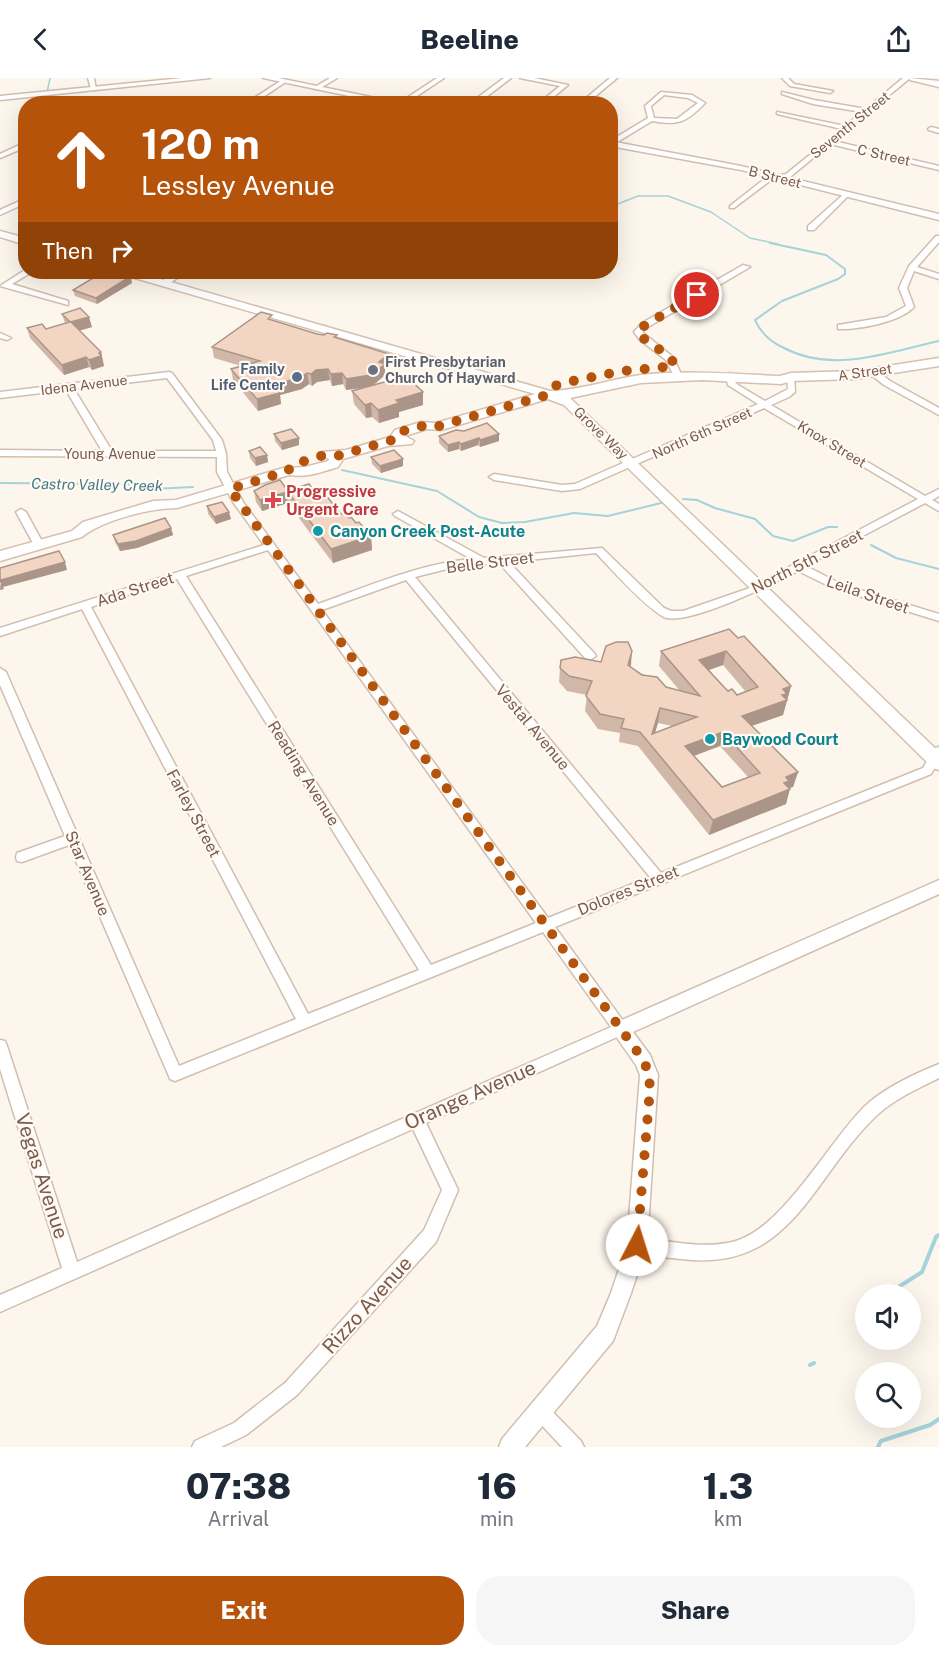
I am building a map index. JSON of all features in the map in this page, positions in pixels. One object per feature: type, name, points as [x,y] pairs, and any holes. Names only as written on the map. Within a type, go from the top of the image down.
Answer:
[{"type":"main road","points":[[913,78],[939,84]]},
{"type":"main road","points":[[0,234],[18,240]]},
{"type":"main road","name":"Grove Way","points":[[149,279],[569,402],[938,758]]},
{"type":"main road","name":"A Street","points":[[677,371],[781,380],[791,377],[843,376],[939,362]]},
{"type":"main road","name":"A Street","points":[[677,371],[752,368],[780,372],[791,377]]},
{"type":"main road","points":[[2,558],[77,534],[93,535],[164,514],[177,504],[288,471],[299,474],[333,464],[337,456],[396,439],[408,441],[434,433],[436,427],[547,395],[554,386],[635,369],[677,371]]},
{"type":"main road","points":[[499,409],[508,397],[503,381]]},
{"type":"street","points":[[91,78],[94,89]]},
{"type":"street","points":[[25,96],[206,78]]},
{"type":"street","points":[[267,78],[361,96]]},
{"type":"street","points":[[317,88],[334,78]]},
{"type":"street","points":[[414,96],[441,78]]},
{"type":"street","points":[[483,96],[508,78]]},
{"type":"street","points":[[523,78],[565,84],[551,96]]},
{"type":"street","points":[[592,96],[614,78]]},
{"type":"street","points":[[785,78],[792,85],[830,91]]},
{"type":"street","name":"Seventh Street","points":[[732,207],[770,178],[788,176],[907,78]]},
{"type":"street","points":[[261,96],[284,81]]},
{"type":"street","points":[[663,93],[690,96],[702,103],[681,122],[670,123],[651,119],[648,106],[663,93]]},
{"type":"street","points":[[784,93],[813,102],[867,111]]},
{"type":"street","points":[[0,98],[18,97]]},
{"type":"street","points":[[779,113],[847,128]]},
{"type":"street","points":[[618,138],[624,133],[639,129],[651,119]]},
{"type":"street","points":[[931,129],[939,131]]},
{"type":"street","name":"C Street","points":[[829,142],[939,168]]},
{"type":"street","name":"B Street","points":[[618,144],[778,177],[939,217]]},
{"type":"street","points":[[0,156],[18,148]]},
{"type":"street","points":[[811,228],[847,194]]},
{"type":"street","points":[[0,213],[18,204]]},
{"type":"street","points":[[841,327],[898,316],[907,311],[910,307],[903,288],[912,268],[939,238]]},
{"type":"street","points":[[677,371],[665,352],[641,337],[638,332],[645,325],[746,267]]},
{"type":"street","points":[[912,268],[939,277]]},
{"type":"street","points":[[3,286],[18,278]]},
{"type":"street","points":[[164,283],[171,279]]},
{"type":"street","points":[[3,286],[65,303]]},
{"type":"street","points":[[873,372],[887,383],[939,412]]},
{"type":"street","name":"Idena Avenue","points":[[0,395],[169,375],[217,440],[221,454]]},
{"type":"street","name":"Knox Street","points":[[730,376],[731,383],[735,387],[939,508]]},
{"type":"street","name":"North 6th Street","points":[[494,477],[570,488],[585,485],[790,393],[793,385],[791,377]]},
{"type":"street","points":[[69,387],[109,454]]},
{"type":"street","name":"Young Avenue","points":[[0,453],[221,454]]},
{"type":"street","points":[[221,454],[222,472],[230,489],[644,1061],[649,1075],[637,1245],[605,1333],[510,1447]]},
{"type":"street","name":"North 5th Street","points":[[669,615],[684,614],[759,587],[939,492]]},
{"type":"street","points":[[21,512],[39,545]]},
{"type":"street","points":[[398,514],[480,561]]},
{"type":"street","name":"Ada Street","points":[[0,632],[270,546]]},
{"type":"street","name":"Belle Street","points":[[316,608],[408,576],[455,564],[598,550],[652,603],[669,615]]},
{"type":"street","points":[[502,561],[590,656]]},
{"type":"street","name":"Leila Street","points":[[799,567],[837,586],[939,618]]},
{"type":"street","name":"Reading Avenue","points":[[180,575],[427,971]]},
{"type":"street","name":"Vestal Avenue","points":[[408,576],[658,878]]},
{"type":"street","name":"Farley Street","points":[[84,605],[304,1020]]},
{"type":"street","name":"Star Avenue","points":[[0,672],[175,1074]]},
{"type":"street","name":"Dolores Street","points":[[175,1074],[304,1020],[927,771],[938,758]]},
{"type":"street","points":[[22,856],[73,838]]},
{"type":"street","name":"Orange Avenue","points":[[0,1304],[939,887]]},
{"type":"street","name":"Vegas Avenue","points":[[0,1046],[72,1272]]},
{"type":"street","points":[[637,1245],[720,1254],[753,1243],[784,1218],[869,1112],[907,1087],[939,1071]]},
{"type":"street","name":"Rizzo Avenue","points":[[201,1447],[240,1429],[291,1389],[430,1236],[450,1190],[416,1119]]},
{"type":"street","points":[[541,1412],[574,1447]]},
{"type":"building","points":[[91,279],[126,279],[96,298],[73,290]]},
{"type":"building","points":[[80,308],[89,317],[71,322],[101,352],[99,353],[101,356],[89,360],[86,357],[62,365],[27,328],[42,324],[46,329],[70,322],[62,314]]},
{"type":"building","points":[[261,312],[272,315],[268,319],[317,334],[337,335],[334,337],[389,354],[379,362],[385,364],[371,375],[346,379],[342,373],[331,374],[328,369],[316,370],[311,374],[307,373],[277,384],[276,389],[280,393],[257,399],[231,369],[260,361],[212,347]]},
{"type":"building","points":[[406,376],[423,392],[396,400],[399,403],[378,410],[371,403],[365,405],[352,391]]},
{"type":"building","points":[[487,423],[499,434],[480,440],[479,438],[461,444],[459,442],[448,445],[439,436],[456,430],[464,431]]},
{"type":"building","points":[[291,429],[299,438],[281,443],[274,434]]},
{"type":"building","points":[[260,447],[267,455],[255,458],[249,451]]},
{"type":"building","points":[[394,450],[403,459],[380,466],[371,457]]},
{"type":"building","points":[[280,480],[287,492],[260,500],[254,491]]},
{"type":"building","points":[[309,484],[314,491],[321,489],[341,514],[345,513],[356,523],[359,522],[371,536],[331,549],[287,491]]},
{"type":"building","points":[[222,502],[229,512],[214,517],[207,506]]},
{"type":"building","points":[[165,518],[171,528],[136,541],[118,544],[113,535]]},
{"type":"building","points":[[59,551],[65,562],[0,582],[0,568]]},
{"type":"building","name":"Baywood Court","points":[[729,629],[738,638],[744,636],[791,686],[783,689],[787,694],[782,695],[787,700],[742,716],[798,772],[786,777],[789,781],[784,783],[790,789],[713,820],[640,732],[621,728],[624,719],[600,714],[586,696],[592,681],[569,676],[560,668],[561,660],[575,657],[601,662],[606,646],[616,642],[628,642],[632,651],[628,665],[642,675],[657,677],[666,687],[700,696],[661,651]],"holes":[[[726,651],[758,687],[737,695],[732,689],[728,691],[699,660]],[[660,708],[697,717],[652,734]],[[723,732],[760,773],[722,787],[685,746]]]},
{"type":"waterway","points":[[48,96],[50,78]]},
{"type":"waterway","points":[[618,204],[638,196],[668,196],[711,212],[750,238],[778,244]]},
{"type":"waterway","points":[[770,243],[826,255],[845,269],[845,274],[838,279],[782,301],[755,320],[763,333],[779,346],[803,356],[841,360],[881,355],[939,341]]},
{"type":"waterway","name":"Castro Valley Creek","points":[[342,470],[437,491],[479,517],[502,523],[525,522],[574,513],[608,516],[661,503]]},
{"type":"waterway","name":"Castro Valley Creek","points":[[0,483],[127,484],[153,489],[193,487]]},
{"type":"waterway","name":"Castro Valley Creek","points":[[683,499],[697,500],[715,508],[755,519],[773,536],[793,541],[828,527],[837,527]]},
{"type":"waterway","name":"Castro Valley Creek","points":[[871,545],[896,558],[939,569]]},
{"type":"waterway","points":[[903,1284],[922,1272],[936,1237],[939,1235]]},
{"type":"waterway","points":[[810,1365],[814,1363]]},
{"type":"waterway","points":[[878,1447],[881,1441],[930,1425],[939,1419]]},
{"type":"place","name":"First Presbytarian Church Of Hayward","points":[[373,370]]},
{"type":"place","name":"Family Life Center","points":[[297,377]]},
{"type":"place","name":"Progressive Urgent Care","points":[[273,500]]},
{"type":"place","name":"Canyon Creek Post-Acute","points":[[318,531]]},
{"type":"place","name":"Baywood Court","points":[[710,739]]},
{"type":"route","points":[[637,1245],[650,1089],[649,1075],[644,1061],[230,489],[288,471],[292,465],[324,455],[337,456],[396,439],[400,432],[426,425],[436,427],[547,395],[554,386],[610,373],[675,366],[665,352],[641,337],[638,332],[645,325],[697,295]]}]
